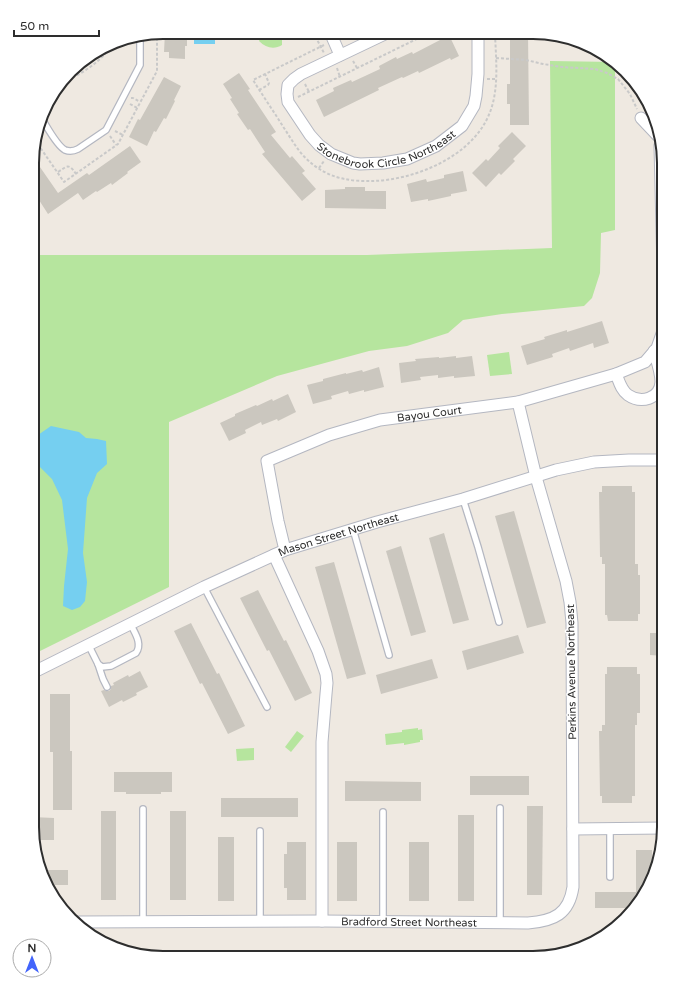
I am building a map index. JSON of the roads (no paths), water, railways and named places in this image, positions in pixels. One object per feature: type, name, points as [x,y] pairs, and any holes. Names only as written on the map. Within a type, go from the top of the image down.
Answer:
[{"type":"street","points":[[333,39],[340,55],[374,39]]},
{"type":"street","name":"Stonebrook Circle Northeast","points":[[340,55],[294,79],[288,85],[288,102],[310,135],[319,145],[331,154],[352,163],[383,163],[407,159],[436,146],[462,126],[474,106],[476,96],[478,74],[478,39]]},
{"type":"street","points":[[640,118],[652,130]]},
{"type":"street","name":"Bayou Court","points":[[286,550],[278,521],[267,461],[329,435],[380,420],[518,402],[616,374],[644,362],[657,348]]},
{"type":"street","points":[[654,351],[657,361]]},
{"type":"street","points":[[616,374],[622,389],[628,396],[641,400],[650,399],[657,394]]},
{"type":"street","name":"Perkins Avenue Northeast","points":[[518,402],[536,476],[566,581],[572,616],[573,829]]},
{"type":"street","name":"Mason Street Northeast","points":[[39,669],[204,587],[286,550],[463,499],[556,470],[594,462],[657,460]]},
{"type":"street","points":[[274,555],[318,651],[326,674],[327,683],[322,742],[322,921]]},
{"type":"street","points":[[573,829],[657,828]]},
{"type":"street","name":"Bradford Street Northeast","points":[[84,922],[542,922],[552,919],[561,913],[568,905],[572,897],[573,829]]},
{"type":"lane","points":[[45,125],[61,147],[64,150],[69,151],[78,149],[106,130],[140,65],[140,41]]},
{"type":"lane","points":[[463,499],[499,622]]},
{"type":"lane","points":[[353,530],[389,655]]},
{"type":"lane","points":[[204,587],[267,707]]},
{"type":"lane","points":[[98,664],[102,667],[111,666],[136,653],[139,646],[130,623]]},
{"type":"lane","points":[[88,644],[107,687]]},
{"type":"lane","points":[[500,808],[500,923]]},
{"type":"lane","points":[[144,809],[144,922]]},
{"type":"lane","points":[[383,812],[383,921]]},
{"type":"lane","points":[[610,829],[610,877]]},
{"type":"lane","points":[[260,831],[260,921]]},
{"type":"water","points":[[194,39],[215,39],[215,44],[194,44]]},
{"type":"water","points":[[51,426],[79,432],[86,438],[106,441],[107,464],[97,473],[87,498],[83,553],[87,582],[85,601],[80,607],[72,610],[63,606],[68,549],[62,500],[52,479],[39,466],[39,434]]}]
